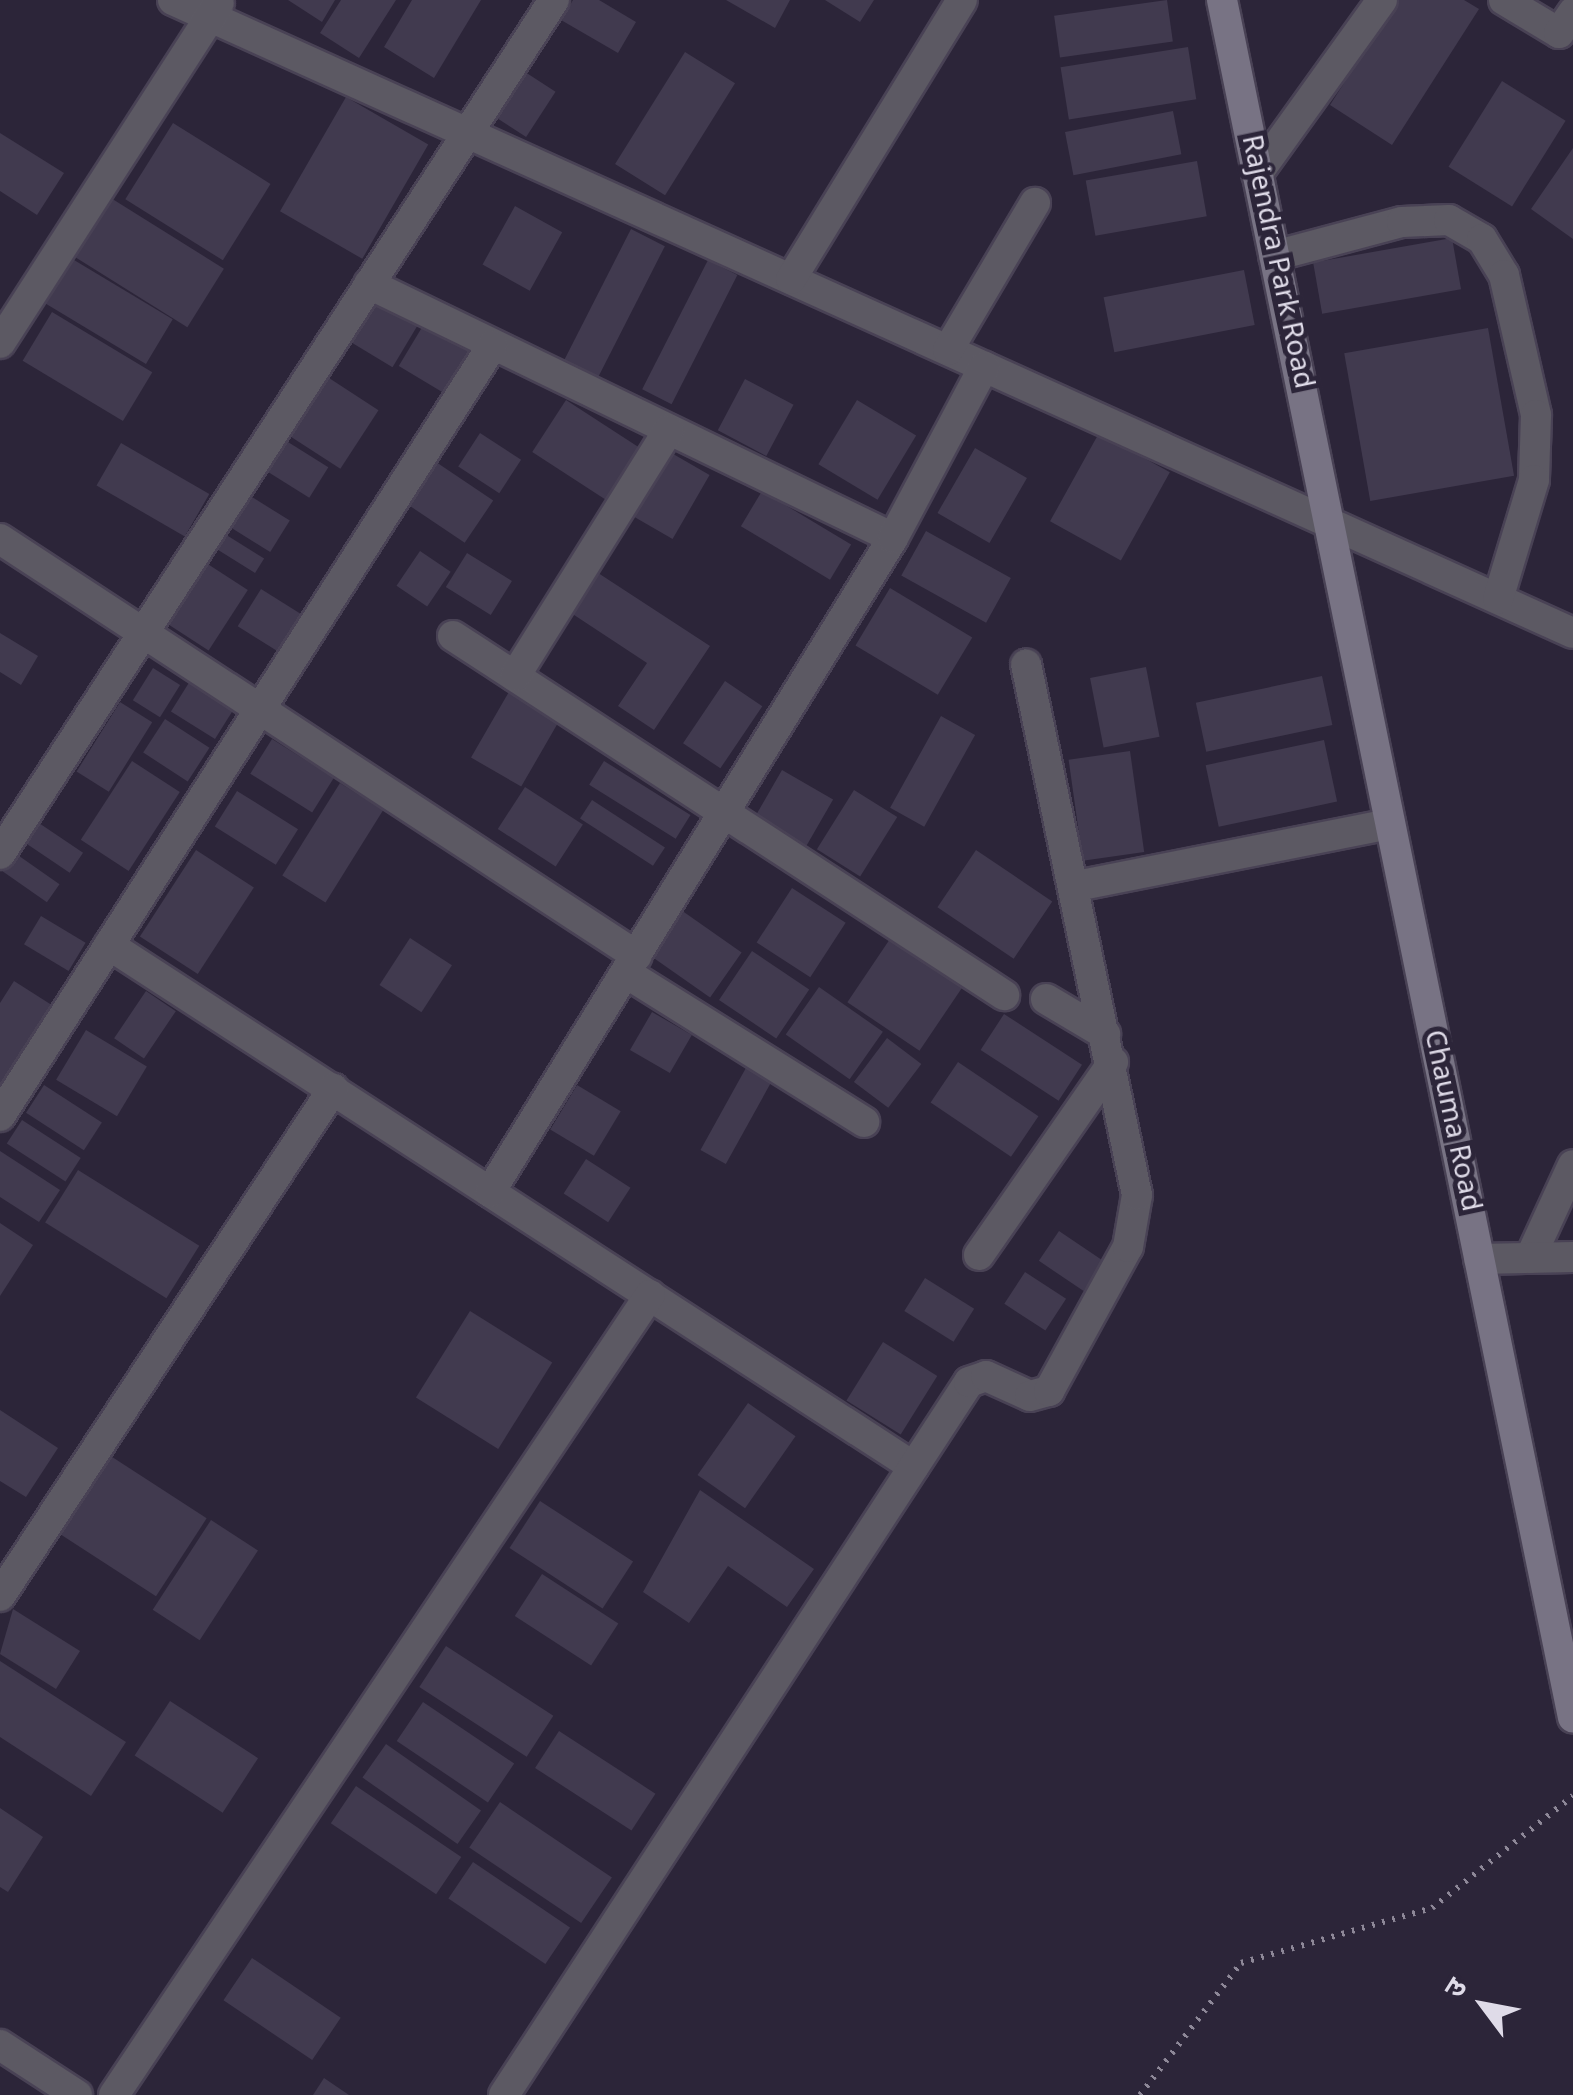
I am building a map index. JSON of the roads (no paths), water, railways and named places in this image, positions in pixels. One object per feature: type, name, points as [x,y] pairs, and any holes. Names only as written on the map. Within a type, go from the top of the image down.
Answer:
[{"type":"street","points":[[173,0],[215,8],[467,133],[1573,633]]},
{"type":"street","points":[[0,854],[554,0]]},
{"type":"street","points":[[790,279],[962,0]]},
{"type":"street","name":"Rajendra Park Road","points":[[1222,0],[1329,525]]},
{"type":"street","points":[[1258,174],[1382,0]]},
{"type":"street","points":[[1504,0],[1568,29]]},
{"type":"street","points":[[0,343],[215,8]]},
{"type":"street","points":[[948,350],[1035,203]]},
{"type":"street","points":[[1274,256],[1402,222],[1449,220],[1482,239],[1504,276],[1536,415],[1534,480],[1498,599]]},
{"type":"street","points":[[369,284],[893,538]]},
{"type":"street","points":[[0,1116],[492,346]]},
{"type":"street","points":[[490,1192],[893,538],[984,367]]},
{"type":"street","points":[[515,676],[669,430]]},
{"type":"street","name":"Chauma Road","points":[[1329,525],[1573,1718]]},
{"type":"street","points":[[0,539],[864,1122]]},
{"type":"street","points":[[453,636],[1004,995]]},
{"type":"street","points":[[504,2095],[914,1466],[977,1378],[1030,1396],[1050,1391],[1109,1290],[1137,1195],[1076,886],[1026,664]]},
{"type":"street","points":[[1076,886],[1390,824]]},
{"type":"street","points":[[109,944],[914,1466]]},
{"type":"street","points":[[1046,1000],[1109,1048]]},
{"type":"street","points":[[978,1255],[1109,1048]]},
{"type":"street","points":[[0,1596],[333,1090]]},
{"type":"street","points":[[1530,1258],[1573,1165]]},
{"type":"street","points":[[1479,1259],[1573,1257]]},
{"type":"street","points":[[114,2095],[650,1295]]},
{"type":"street","points":[[0,2045],[77,2095]]}]
